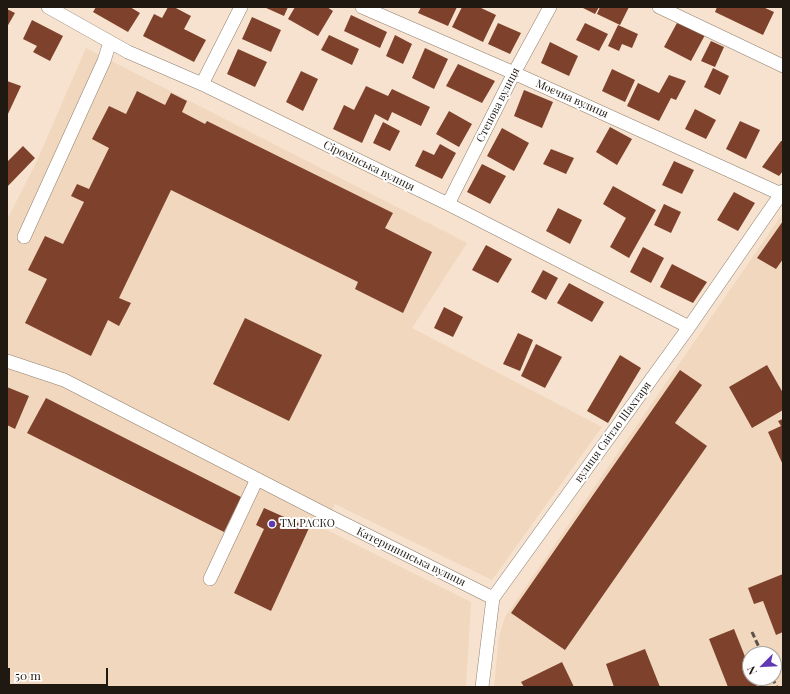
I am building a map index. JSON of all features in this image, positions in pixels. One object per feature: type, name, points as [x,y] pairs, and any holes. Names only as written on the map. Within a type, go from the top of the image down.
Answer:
[{"type":"street","name":"Сірохінська вулиця","points":[[48,7],[128,52],[202,84],[448,204],[689,327]]},
{"type":"street","points":[[202,84],[241,7]]},
{"type":"street","name":"Моєчна вулиця","points":[[362,7],[782,192]]},
{"type":"street","name":"Степова вулиця","points":[[448,204],[514,73],[550,7]]},
{"type":"street","points":[[659,7],[783,66]]},
{"type":"street","points":[[24,237],[104,60],[110,42]]},
{"type":"street","name":"вулиця Світло Шахтаря","points":[[482,687],[493,598],[689,327],[782,192]]},
{"type":"street","name":"Катерининська вулиця","points":[[7,361],[64,380],[493,598]]},
{"type":"street","points":[[210,579],[257,479]]},
{"type":"shaded area","points":[[86,48],[467,243],[412,328],[602,427],[492,580],[335,504],[323,528],[471,602],[466,687],[7,687],[7,220],[36,163]]},
{"type":"shaded area","points":[[783,213],[783,687],[494,687],[499,637],[505,617]]},
{"type":"building","points":[[96,7],[130,7],[140,13],[128,32],[93,12]]},
{"type":"building","points":[[168,7],[174,7],[191,16],[184,29],[206,40],[194,62],[143,36],[154,14],[162,18]]},
{"type":"building","points":[[264,7],[288,7],[284,16]]},
{"type":"building","points":[[295,7],[327,7],[333,11],[318,36],[288,19]]},
{"type":"building","points":[[421,7],[457,7],[448,26],[418,13]]},
{"type":"building","points":[[462,7],[479,7],[496,15],[483,42],[452,27]]},
{"type":"building","points":[[581,7],[599,7],[595,14]]},
{"type":"building","points":[[600,7],[629,7],[620,25],[597,14]]},
{"type":"building","points":[[717,7],[763,7],[774,12],[763,35],[715,12]]},
{"type":"building","points":[[7,9],[15,13],[7,27]]},
{"type":"building","points":[[351,15],[387,32],[380,48],[344,31]]},
{"type":"building","points":[[252,17],[281,30],[271,52],[242,39]]},
{"type":"building","points":[[32,20],[63,36],[50,61],[33,52],[37,46],[23,39]]},
{"type":"building","points":[[678,21],[705,35],[691,61],[664,47]]},
{"type":"building","points":[[498,23],[521,33],[510,54],[488,44]]},
{"type":"building","points":[[585,23],[608,34],[599,51],[576,40]]},
{"type":"building","points":[[618,25],[638,34],[632,48],[622,44],[619,51],[608,46]]},
{"type":"building","points":[[329,35],[359,49],[352,65],[321,50]]},
{"type":"building","points":[[395,35],[412,44],[403,64],[386,56]]},
{"type":"building","points":[[711,41],[724,47],[715,67],[701,61]]},
{"type":"building","points":[[550,42],[578,56],[569,76],[541,63]]},
{"type":"building","points":[[425,48],[448,59],[434,89],[412,78]]},
{"type":"building","points":[[238,49],[267,62],[255,87],[227,74]]},
{"type":"building","points":[[458,64],[495,81],[482,103],[446,86]]},
{"type":"building","points":[[713,68],[729,76],[720,95],[704,87]]},
{"type":"building","points":[[612,69],[635,80],[625,102],[602,91]]},
{"type":"building","points":[[301,71],[318,79],[303,111],[286,102]]},
{"type":"building","points":[[669,75],[686,81],[676,100],[671,98],[659,121],[627,106],[638,83],[659,93]]},
{"type":"building","points":[[7,81],[21,86],[7,116]]},
{"type":"building","points":[[366,86],[388,96],[392,89],[430,107],[421,126],[392,112],[388,121],[375,114],[362,143],[333,129],[344,105],[354,110]]},
{"type":"building","points":[[524,90],[553,102],[542,128],[514,116]]},
{"type":"building","points":[[137,91],[165,105],[171,93],[187,101],[182,112],[205,124],[207,121],[393,213],[385,228],[432,252],[403,313],[355,289],[358,282],[171,190],[119,298],[131,303],[119,326],[108,320],[91,356],[25,323],[47,279],[28,270],[45,236],[63,244],[84,202],[71,196],[77,184],[89,189],[109,148],[92,139],[109,106],[126,114]]},
{"type":"building","points":[[695,109],[716,120],[706,139],[685,129]]},
{"type":"building","points":[[449,111],[472,124],[459,147],[436,134]]},
{"type":"building","points":[[740,121],[760,130],[746,159],[726,149]]},
{"type":"building","points":[[383,122],[400,131],[390,151],[373,143]]},
{"type":"building","points":[[610,127],[632,139],[617,165],[596,152]]},
{"type":"building","points":[[502,128],[529,143],[514,171],[487,156]]},
{"type":"building","points":[[781,141],[783,141],[783,171],[779,176],[762,167]]},
{"type":"building","points":[[440,144],[456,153],[442,179],[415,166],[423,150],[434,155]]},
{"type":"building","points":[[23,146],[35,158],[7,187],[7,162]]},
{"type":"building","points":[[551,149],[574,158],[566,174],[543,164]]},
{"type":"building","points":[[674,161],[694,170],[682,194],[662,185]]},
{"type":"building","points":[[482,164],[506,176],[490,204],[467,192]]},
{"type":"building","points":[[613,186],[656,210],[629,258],[610,247],[626,218],[603,204]]},
{"type":"building","points":[[734,192],[755,203],[738,231],[717,220]]},
{"type":"building","points":[[664,204],[681,212],[671,233],[654,225]]},
{"type":"building","points":[[558,208],[582,220],[570,244],[546,231]]},
{"type":"building","points":[[783,221],[783,259],[776,269],[757,258]]},
{"type":"building","points":[[486,245],[512,259],[498,283],[472,270]]},
{"type":"building","points":[[643,247],[664,258],[651,283],[630,272]]},
{"type":"building","points":[[672,264],[707,282],[693,303],[660,287]]},
{"type":"building","points":[[543,270],[558,278],[546,300],[531,292]]},
{"type":"building","points":[[569,283],[604,302],[592,322],[557,303]]},
{"type":"building","points":[[444,307],[463,317],[453,337],[434,328]]},
{"type":"building","points":[[245,318],[322,355],[289,421],[213,384]]},
{"type":"building","points":[[518,333],[533,340],[520,371],[503,364]]},
{"type":"building","points":[[536,344],[562,357],[545,388],[521,376]]},
{"type":"building","points":[[620,355],[641,368],[608,423],[587,411]]},
{"type":"building","points":[[767,365],[783,393],[783,410],[752,428],[729,387]]},
{"type":"building","points":[[680,370],[702,385],[675,423],[707,446],[565,650],[511,613]]},
{"type":"building","points":[[7,387],[29,396],[15,429],[7,425]]},
{"type":"building","points":[[46,398],[241,497],[224,532],[27,433]]},
{"type":"building","points":[[783,419],[783,465],[768,432],[781,426],[778,421]]},
{"type":"building","points":[[264,508],[309,528],[271,611],[234,593],[264,529],[256,525]]},
{"type":"building","points":[[783,574],[783,632],[776,635],[763,601],[754,604],[748,588]]},
{"type":"building","points":[[734,629],[742,649],[742,686],[757,687],[728,687],[709,639]]},
{"type":"building","points":[[645,649],[660,687],[614,687],[606,664]]},
{"type":"building","points":[[562,662],[574,687],[524,687],[521,682]]},
{"type":"railway","points":[[752,632],[758,646]]},
{"type":"place","name":"ТМ РАСКО","points":[[272,524]]}]
